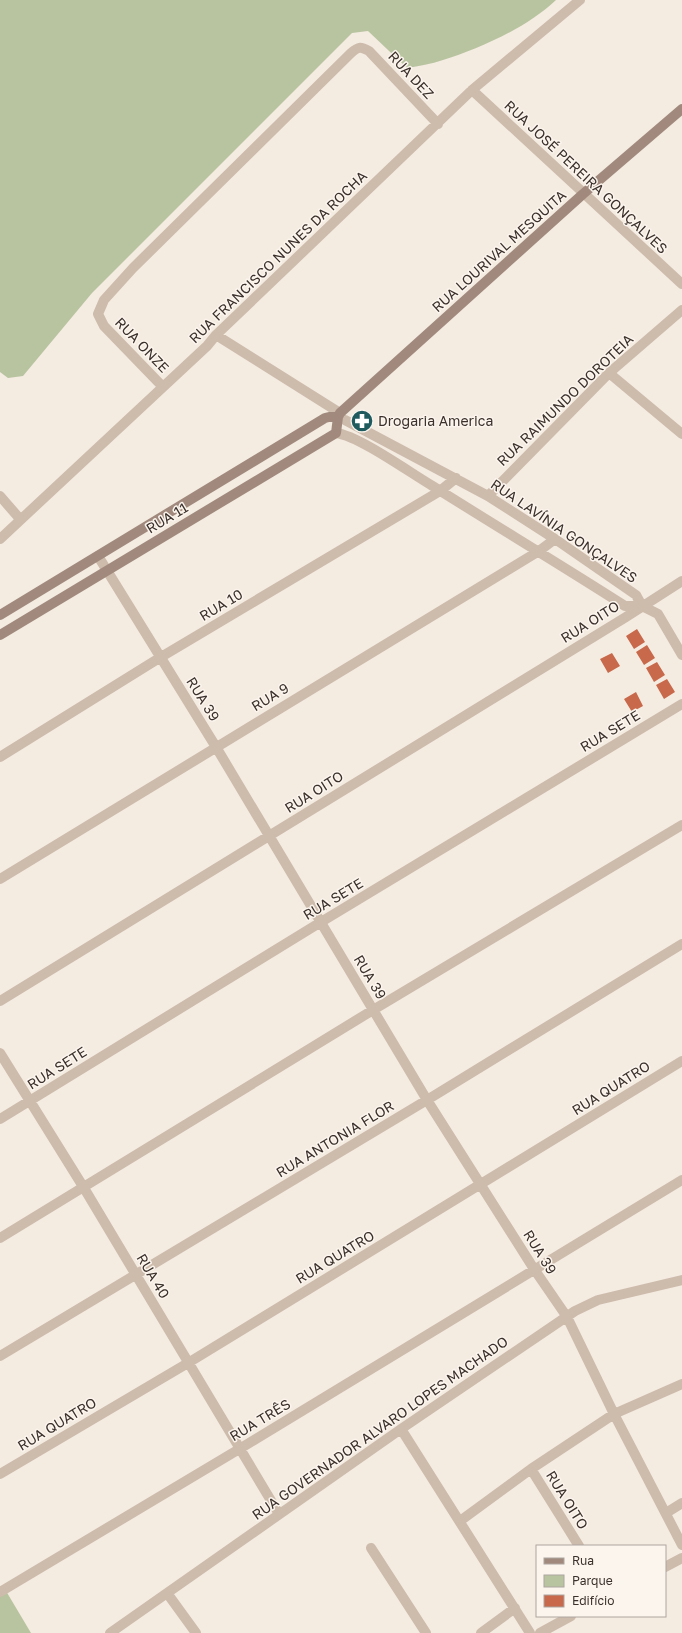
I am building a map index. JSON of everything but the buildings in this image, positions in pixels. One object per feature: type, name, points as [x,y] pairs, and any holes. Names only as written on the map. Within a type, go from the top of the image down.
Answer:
[{"type":"main road","name":"RUA LOURIVAL MESQUITA","points":[[339,415],[583,194],[682,109]]},
{"type":"main road","name":"RUA 11","points":[[0,615],[321,421],[329,417],[339,415]]},
{"type":"main road","points":[[336,433],[339,415]]},
{"type":"main road","name":"RUA 11","points":[[0,635],[336,433]]},
{"type":"street","name":"RUA FRANCISCO NUNES DA ROCHA","points":[[0,539],[207,346],[216,335],[472,90],[580,0]]},
{"type":"street","name":"RUA DEZ","points":[[104,300],[133,268],[357,48],[362,47],[369,51],[438,124]]},
{"type":"street","name":"RUA JOSÉ PEREIRA GONÇALVES","points":[[472,90],[682,284]]},
{"type":"street","name":"RUA ONZE","points":[[104,300],[98,314],[104,326],[163,387]]},
{"type":"street","name":"RUA RAIMUNDO DOROTEIA","points":[[488,496],[609,373],[682,310]]},
{"type":"street","name":"RUA LAVÍNIA GONÇALVES","points":[[216,335],[345,420],[488,496],[555,539],[636,595],[642,606],[625,606],[539,551],[357,440],[336,433]]},
{"type":"street","points":[[609,373],[682,434]]},
{"type":"street","name":"RUA 10","points":[[0,757],[161,657],[440,490],[456,478]]},
{"type":"street","points":[[0,496],[20,519]]},
{"type":"street","name":"RUA 9","points":[[0,879],[539,551],[555,539]]},
{"type":"street","name":"RUA 39","points":[[98,556],[216,747],[427,1100],[482,1184],[534,1269],[567,1317],[614,1414],[682,1545]]},
{"type":"street","name":"RUA OITO","points":[[0,1001],[626,617],[682,581]]},
{"type":"street","points":[[642,606],[658,614],[682,655]]},
{"type":"street","name":"RUA SETE","points":[[0,1119],[321,922],[682,704]]},
{"type":"street","points":[[0,1238],[374,1010],[682,825]]},
{"type":"street","name":"RUA ANTONIA FLOR","points":[[0,1356],[427,1100],[682,944]]},
{"type":"street","name":"RUA 40","points":[[0,1053],[84,1188],[188,1363],[241,1448],[279,1514]]},
{"type":"street","name":"RUA QUATRO","points":[[0,1474],[188,1363],[682,1061]]},
{"type":"street","name":"RUA TRÊS","points":[[0,1592],[241,1448],[682,1180]]},
{"type":"street","name":"RUA GOVERNADOR ALVARO LOPES MACHADO","points":[[110,1633],[401,1429],[575,1311],[598,1300],[682,1280]]},
{"type":"street","points":[[460,1521],[531,1469],[614,1414],[682,1384]]},
{"type":"street","points":[[401,1429],[530,1633]]},
{"type":"street","name":"RUA OITO","points":[[531,1469],[578,1545]]},
{"type":"street","points":[[666,1513],[682,1504]]},
{"type":"street","points":[[371,1548],[426,1633]]},
{"type":"street","points":[[666,1566],[682,1558]]},
{"type":"street","points":[[167,1593],[196,1633]]},
{"type":"street","points":[[481,1633],[515,1608]]},
{"type":"street","points":[[540,1633],[569,1617]]},
{"type":"green space","points":[[0,0],[556,0],[545,10],[517,28],[472,50],[425,65],[407,68],[368,31],[352,33],[92,293],[23,376],[8,378],[0,372]]},
{"type":"green space","points":[[6,1591],[31,1633],[0,1633],[0,1595]]},
{"type":"place","name":"Drogaria America","points":[[362,421]]}]
